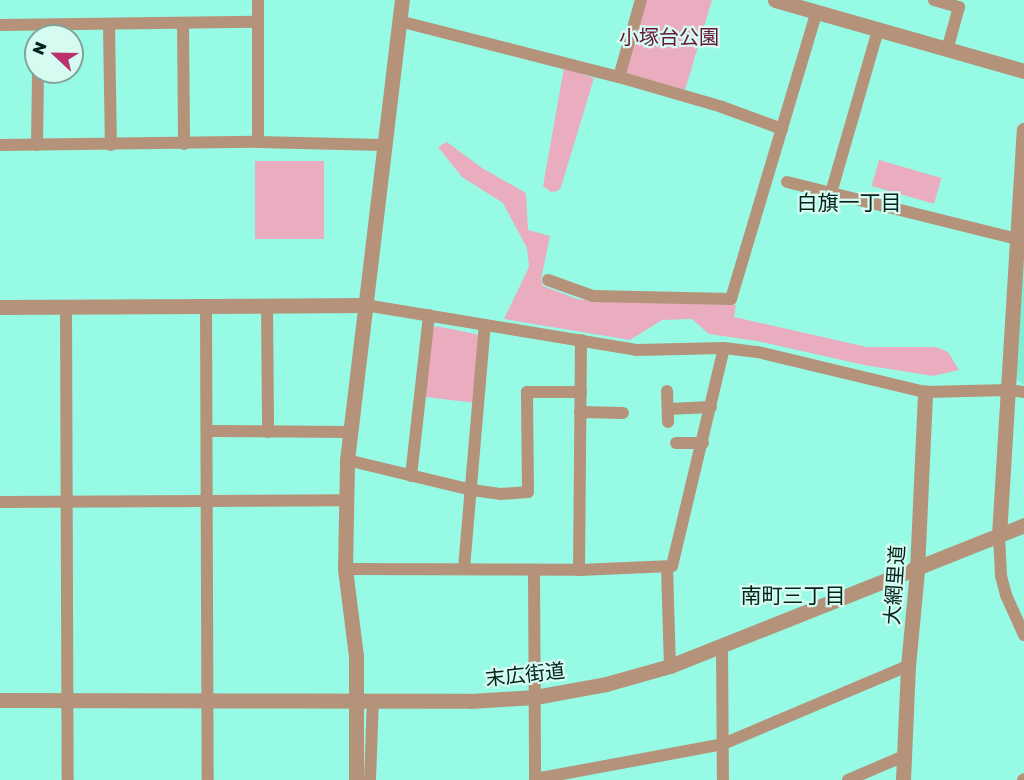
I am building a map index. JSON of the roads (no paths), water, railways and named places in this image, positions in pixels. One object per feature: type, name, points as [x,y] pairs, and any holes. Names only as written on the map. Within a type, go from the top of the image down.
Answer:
[{"type":"street","points":[[258,0],[258,142]]},
{"type":"street","points":[[356,780],[356,656],[345,569],[347,460],[402,0]]},
{"type":"street","points":[[619,77],[641,0]]},
{"type":"street","points":[[774,0],[811,8],[878,30],[1024,71]]},
{"type":"street","points":[[934,0],[959,7],[947,50]]},
{"type":"street","points":[[548,280],[593,296],[731,299],[782,129],[811,8]]},
{"type":"street","points":[[399,21],[619,77],[722,107],[782,129]]},
{"type":"street","points":[[84,26],[258,22]]},
{"type":"street","points":[[183,23],[184,144]]},
{"type":"street","points":[[109,24],[111,145]]},
{"type":"street","points":[[0,25],[24,28]]},
{"type":"street","points":[[831,193],[878,30]]},
{"type":"street","points":[[37,145],[38,84]]},
{"type":"street","points":[[1024,130],[1017,239],[1016,391],[999,535],[1001,576],[1006,595],[1024,635]]},
{"type":"street","points":[[0,145],[258,142],[384,145]]},
{"type":"street","points":[[787,182],[1017,239]]},
{"type":"street","points":[[0,307],[365,305],[636,351],[724,348],[758,352],[925,392],[1016,391]]},
{"type":"street","points":[[206,306],[208,780]]},
{"type":"street","points":[[267,306],[268,432]]},
{"type":"street","points":[[66,308],[68,780]]},
{"type":"street","points":[[411,476],[429,315]]},
{"type":"street","points":[[465,568],[485,326]]},
{"type":"street","points":[[579,570],[581,340]]},
{"type":"street","points":[[345,569],[579,570],[672,566],[724,348]]},
{"type":"street","points":[[668,391],[668,422]]},
{"type":"street","points":[[347,460],[472,490],[500,494],[528,492],[527,392],[581,392]]},
{"type":"street","name":"大網里道","points":[[903,780],[917,570],[925,392]]},
{"type":"street","points":[[668,409],[711,407]]},
{"type":"street","points":[[580,412],[624,413]]},
{"type":"street","points":[[207,430],[350,432]]},
{"type":"street","points":[[676,442],[703,443]]},
{"type":"street","points":[[0,502],[345,500]]},
{"type":"street","name":"末広街道","points":[[0,700],[68,702],[470,701],[535,697],[606,684],[670,666],[917,570],[1024,525]]},
{"type":"street","points":[[667,567],[670,666]]},
{"type":"street","points":[[534,570],[535,779],[723,744],[909,666]]},
{"type":"street","points":[[722,647],[723,780]]},
{"type":"street","points":[[370,780],[373,700]]},
{"type":"street","points":[[848,780],[904,756]]},
{"type":"district","name":"白旗一丁目","points":[[849,202]]},
{"type":"district","name":"南町三丁目","points":[[793,595]]},
{"type":"park label","name":"小塚台公園","points":[[669,36]]}]
